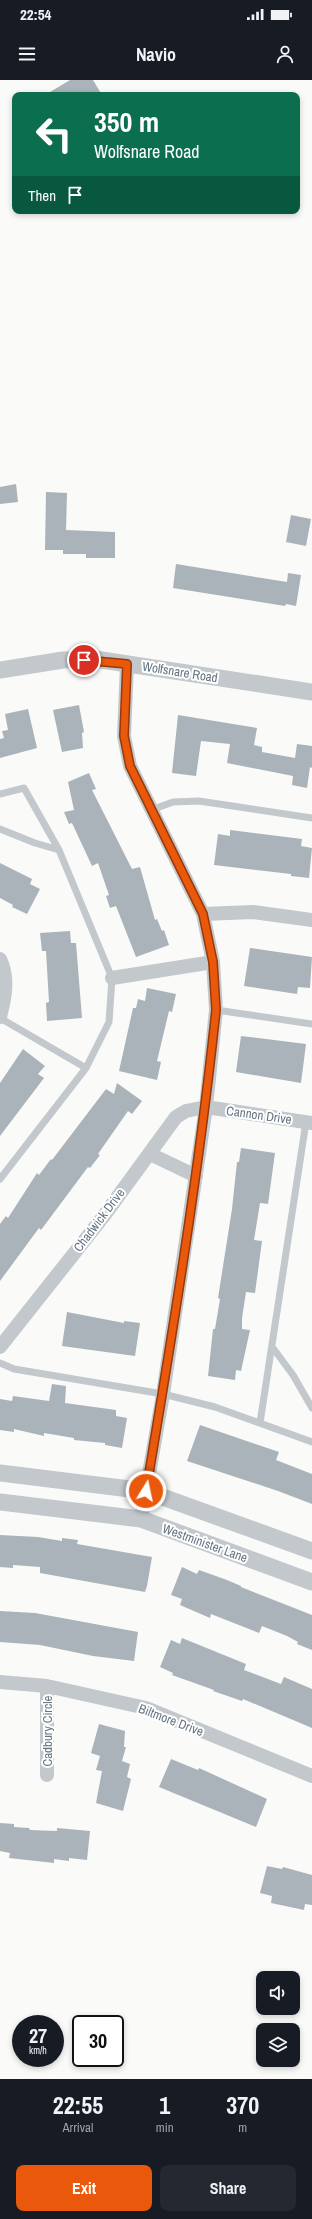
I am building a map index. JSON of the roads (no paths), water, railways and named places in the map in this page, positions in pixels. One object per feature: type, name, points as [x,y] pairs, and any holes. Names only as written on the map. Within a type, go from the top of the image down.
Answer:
[{"type":"street","name":"Wolfsnare Road","points":[[0,670],[63,660],[95,660],[312,692]]},
{"type":"street","points":[[127,664],[124,736],[130,766],[151,810],[166,836],[203,914],[213,962],[216,1010],[206,1107],[196,1176],[163,1394],[140,1519]]},
{"type":"street","points":[[203,914],[252,912],[312,920]]},
{"type":"street","points":[[0,959],[5,977],[5,1000],[0,1018]]},
{"type":"street","points":[[112,978],[213,962]]},
{"type":"street","name":"Cannon Drive","points":[[206,1107],[309,1123]]},
{"type":"street","name":"Chadwick Drive","points":[[0,1347],[103,1217],[176,1117],[186,1110],[206,1107]]},
{"type":"street","points":[[150,1154],[196,1176]]},
{"type":"street","points":[[0,1473],[146,1491],[312,1551]]},
{"type":"street","name":"Westminister Lane","points":[[0,1502],[140,1519],[312,1582]]},
{"type":"street","name":"Biltmore Drive","points":[[0,1682],[47,1686],[146,1708],[312,1776]]},
{"type":"street","name":"Cadbury Circle","points":[[47,1686],[47,1775]]},
{"type":"lane","points":[[0,794],[24,788],[60,850],[112,978],[109,1022],[86,1068],[0,1179]]},
{"type":"lane","points":[[151,810],[173,802],[199,801],[312,818]]},
{"type":"lane","points":[[0,829],[35,843],[60,850]]},
{"type":"lane","points":[[216,1010],[312,1024]]},
{"type":"lane","points":[[0,1018],[86,1068]]},
{"type":"lane","points":[[260,1423],[309,1123]]},
{"type":"lane","points":[[273,1348],[293,1375],[312,1408]]},
{"type":"lane","points":[[0,1362],[14,1369],[163,1394],[215,1407],[312,1442]]}]
